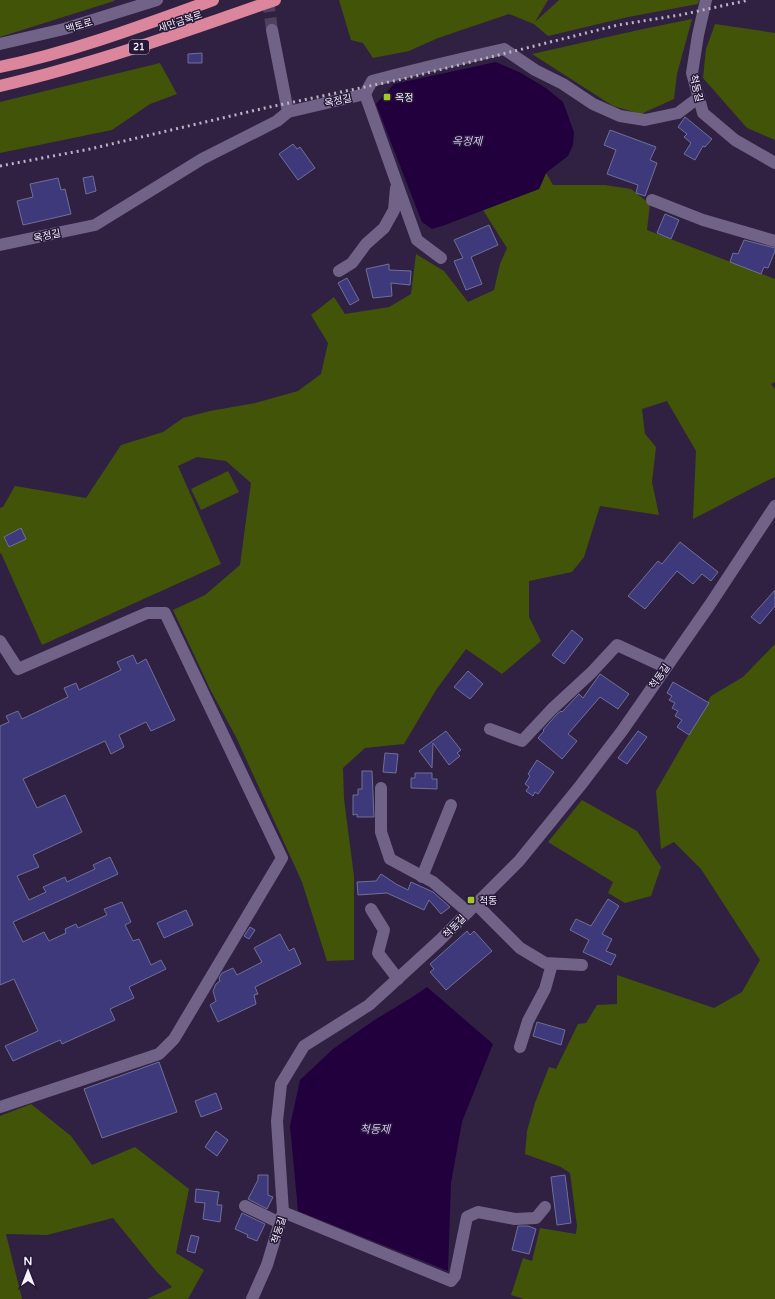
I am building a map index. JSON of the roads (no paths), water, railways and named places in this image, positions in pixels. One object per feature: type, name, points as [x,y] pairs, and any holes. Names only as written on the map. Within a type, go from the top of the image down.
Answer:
[{"type":"highway","name":"새만금북로","points":[[0,67],[41,58],[156,21],[213,0]]},
{"type":"highway","name":"새만금북로","points":[[0,86],[48,75],[163,40],[275,0]]},
{"type":"street","name":"백토로","points":[[0,44],[64,30],[157,0]]},
{"type":"street","name":"척동길","points":[[706,0],[698,35],[692,73],[703,113],[735,140],[775,163]]},
{"type":"street","points":[[272,30],[288,112]]},
{"type":"street","name":"옥정길","points":[[0,245],[96,225],[202,159],[277,121],[288,112],[365,94],[372,81],[420,68],[504,50],[535,70],[562,84],[592,104],[620,116],[645,120],[678,113],[698,98]]},
{"type":"street","points":[[365,94],[418,240],[441,258]]},
{"type":"street","points":[[339,271],[352,263],[366,244],[384,228],[394,210],[397,183]]},
{"type":"street","points":[[652,200],[703,220],[775,240]]},
{"type":"street","name":"척동길","points":[[252,1299],[267,1265],[281,1218],[277,1121],[280,1084],[304,1046],[369,1005],[440,940],[519,861],[580,786],[622,731],[665,667],[709,606],[775,506]]},
{"type":"street","points":[[0,641],[18,669],[147,613],[165,613],[282,858],[174,1039],[159,1054],[0,1107]]},
{"type":"street","points":[[490,729],[522,741],[552,709],[591,673],[617,644],[665,667]]},
{"type":"street","points":[[381,788],[381,832],[390,859],[433,882],[472,908],[520,948],[545,963],[582,966]]},
{"type":"street","points":[[422,876],[451,805]]},
{"type":"street","points":[[371,909],[384,930],[378,953],[398,979]]},
{"type":"street","points":[[520,1047],[528,1021],[545,989],[552,964]]},
{"type":"street","points":[[245,1206],[451,1281],[455,1276],[467,1217],[478,1212],[515,1219],[536,1218],[544,1207]]},
{"type":"water","name":"옥정제","points":[[496,62],[521,73],[546,88],[563,102],[574,132],[573,145],[568,156],[546,173],[539,189],[432,229],[422,222],[376,104],[394,84]]},
{"type":"water","name":"척동제","points":[[427,987],[493,1044],[462,1122],[451,1183],[448,1271],[298,1211],[290,1126],[300,1080],[333,1049],[373,1021]]},
{"type":"tunnel","points":[[268,0],[272,30]]},
{"type":"railway","points":[[0,166],[90,149],[265,108],[403,79],[618,25],[680,15],[749,0]]},
{"type":"place","name":"옥정","points":[[387,97]]},
{"type":"place","name":"척동","points":[[471,900]]}]
